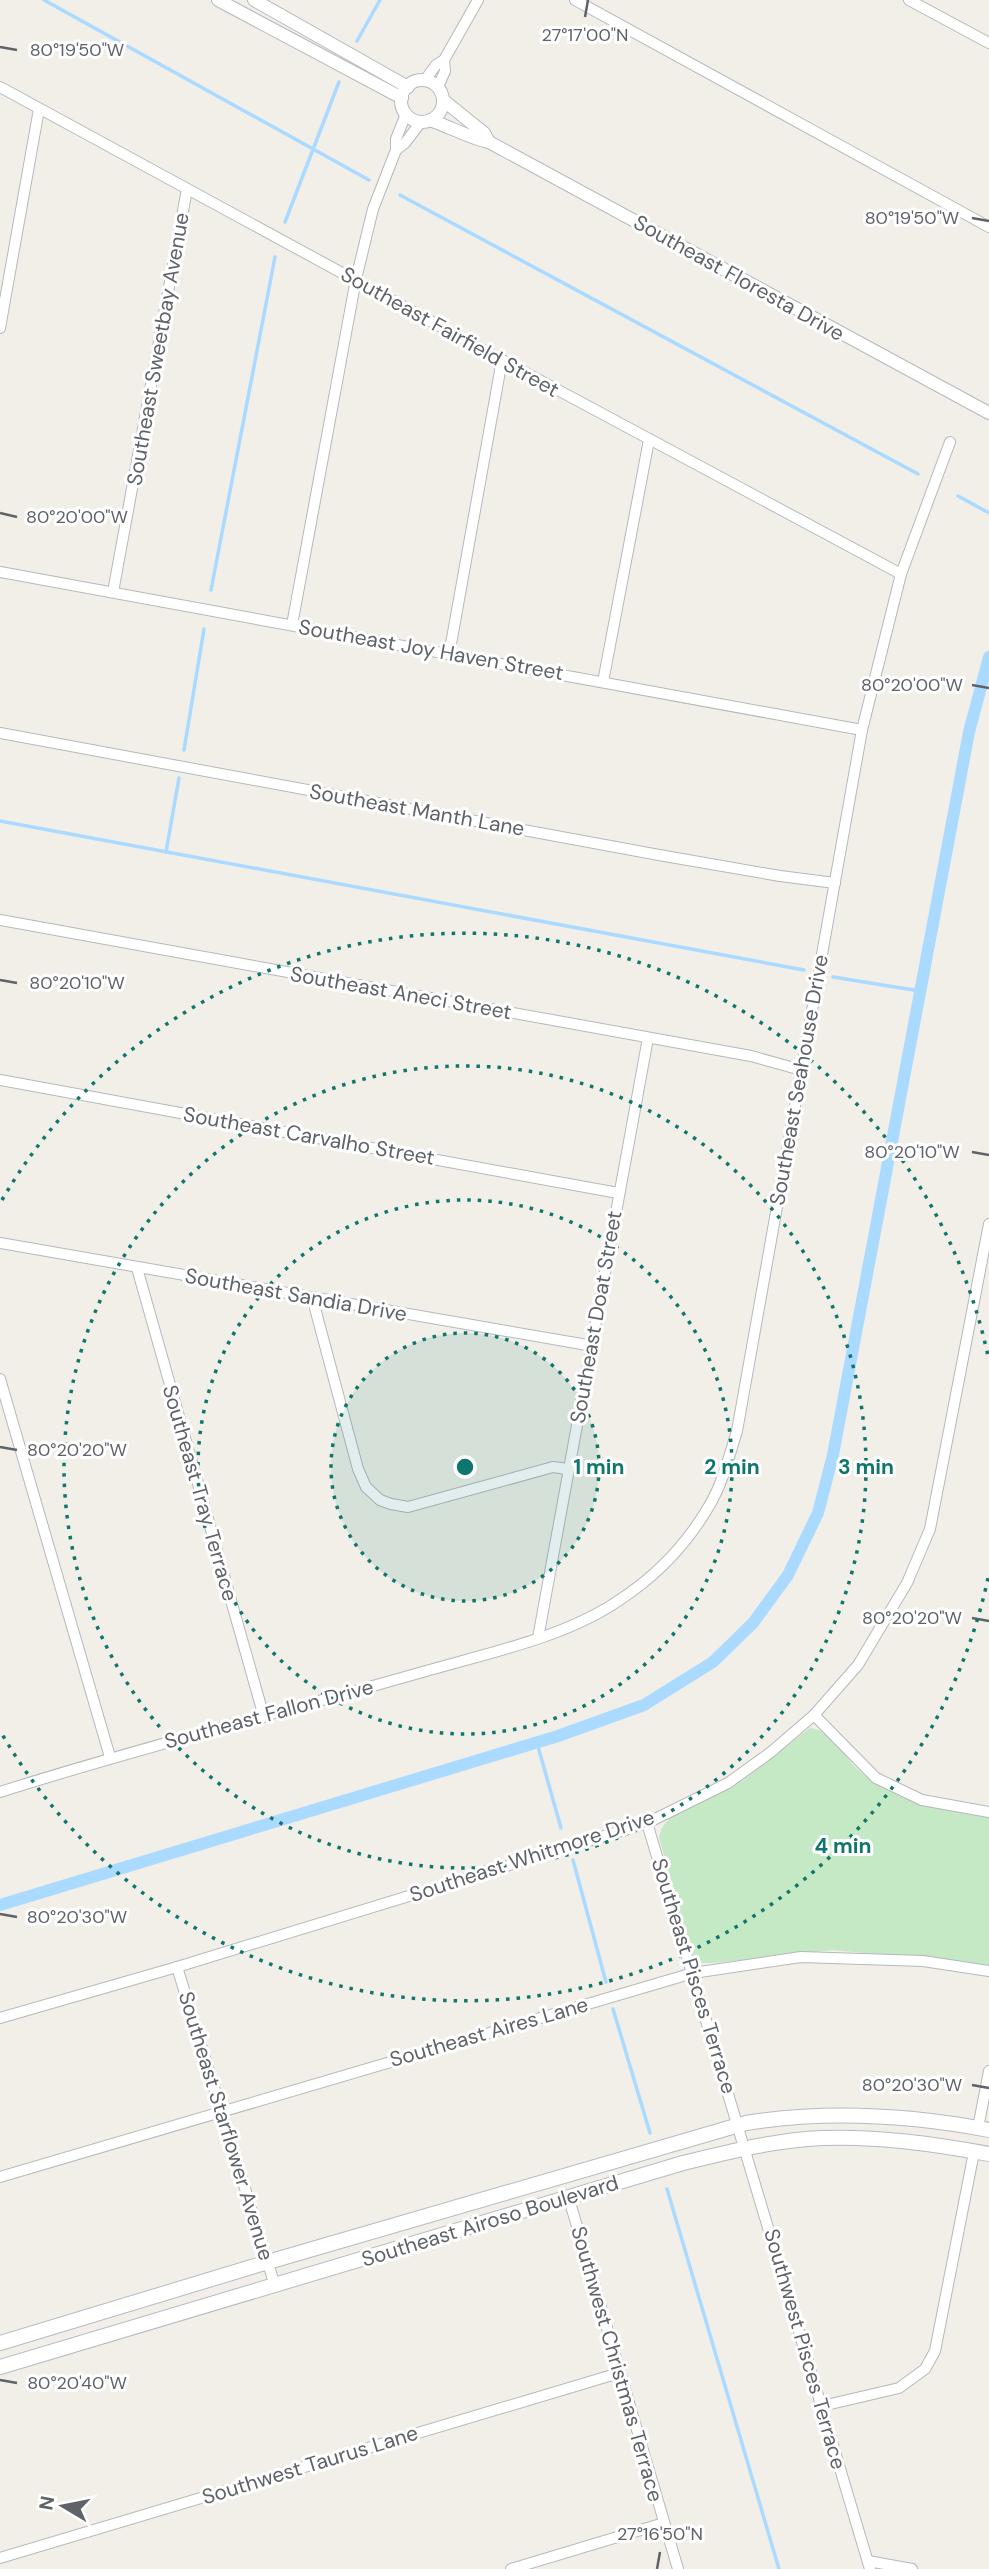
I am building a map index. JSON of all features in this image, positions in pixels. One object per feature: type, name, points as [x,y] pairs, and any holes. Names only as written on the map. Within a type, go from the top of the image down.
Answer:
[{"type":"main road","name":"Southeast Airoso Boulevard","points":[[0,2343],[487,2198],[740,2127],[782,2118],[870,2116],[919,2118],[984,2129]]},
{"type":"main road","name":"Southeast Airoso Boulevard","points":[[0,2367],[683,2163],[747,2148],[821,2138],[867,2138],[903,2140],[989,2154]]},
{"type":"main road","points":[[487,2198],[494,2221]]},
{"type":"street","points":[[218,0],[405,92]]},
{"type":"street","points":[[292,625],[356,279],[373,209],[396,150],[396,139],[406,114],[405,92],[413,83],[425,80],[436,65],[444,60],[478,0]]},
{"type":"street","points":[[575,0],[989,227]]},
{"type":"street","points":[[909,0],[989,43]]},
{"type":"street","points":[[262,2],[405,92]]},
{"type":"street","points":[[438,87],[445,71],[444,60]]},
{"type":"street","points":[[396,150],[426,121],[440,112],[443,100],[438,87],[425,80]]},
{"type":"street","name":"Southeast Fairfield Street","points":[[0,87],[901,574]]},
{"type":"street","name":"Southeast Floresta Drive","points":[[443,100],[484,133],[489,142]]},
{"type":"street","points":[[0,328],[39,109]]},
{"type":"street","points":[[406,114],[426,121]]},
{"type":"street","name":"Southeast Floresta Drive","points":[[426,121],[489,142],[989,413]]},
{"type":"street","name":"Southeast Sweetbay Avenue","points":[[113,592],[187,189]]},
{"type":"street","points":[[449,655],[502,360]]},
{"type":"street","points":[[603,682],[649,440]]},
{"type":"street","name":"Southeast Seahouse Drive","points":[[538,1638],[592,1616],[618,1601],[667,1562],[710,1505],[725,1471],[737,1431],[862,730],[901,574],[950,442]]},
{"type":"street","name":"Southeast Joy Haven Street","points":[[0,572],[862,730]]},
{"type":"street","name":"Southeast Manth Lane","points":[[0,733],[672,857],[835,883]]},
{"type":"street","name":"Southeast Aneci Street","points":[[0,920],[751,1056],[801,1070]]},
{"type":"street","name":"Southeast Doat Street","points":[[538,1638],[648,1038]]},
{"type":"street","name":"Southeast Carvalho Street","points":[[0,1080],[618,1193]]},
{"type":"street","name":"Southeast Whitmore Drive","points":[[0,2018],[177,1967],[648,1823],[728,1783],[771,1752],[814,1715],[858,1665],[907,1583],[930,1528],[989,1224]]},
{"type":"street","name":"Southeast Sandia Drive","points":[[0,1243],[593,1346]]},
{"type":"street","name":"Southeast Tray Terrace","points":[[137,1268],[264,1717]]},
{"type":"street","points":[[312,1297],[361,1478],[372,1493],[391,1504],[416,1506],[553,1467],[567,1469]]},
{"type":"street","points":[[0,1379],[110,1757]]},
{"type":"street","name":"Southeast Fallon Drive","points":[[0,1793],[110,1757],[264,1717],[538,1638]]},
{"type":"street","points":[[814,1715],[876,1778],[922,1800],[989,1812]]},
{"type":"street","name":"Southeast Pisces Terrace","points":[[648,1823],[740,2127]]},
{"type":"street","name":"Southeast Aires Lane","points":[[0,2177],[693,1973],[801,1957],[923,1961],[989,1972]]},
{"type":"street","name":"Southeast Starflower Avenue","points":[[177,1967],[275,2286]]},
{"type":"street","points":[[984,2129],[989,2071]]},
{"type":"street","name":"Southwest Pisces Terrace","points":[[740,2127],[869,2565]]},
{"type":"street","points":[[822,2406],[899,2388],[925,2369],[935,2351],[974,2152]]},
{"type":"street","name":"Southwest Christmas Terrace","points":[[569,2199],[677,2569]]},
{"type":"street","name":"Southwest Taurus Lane","points":[[0,2557],[619,2373]]},
{"type":"street","points":[[511,2569],[664,2524]]},
{"type":"street","points":[[869,2565],[912,2569]]},
{"type":"green space","points":[[810,1728],[825,1734],[862,1773],[891,1791],[922,1802],[989,1816],[989,1965],[833,1950],[713,1963],[702,1963],[693,1955],[659,1838],[662,1828],[674,1815],[743,1780]]},
{"type":"waterway","points":[[44,0],[369,180]]},
{"type":"waterway","points":[[357,41],[380,0]]},
{"type":"waterway","points":[[285,222],[339,82]]},
{"type":"waterway","points":[[400,195],[918,474]]},
{"type":"waterway","points":[[211,590],[275,257]]},
{"type":"waterway","points":[[958,496],[989,513]]},
{"type":"waterway","points":[[184,750],[204,629]]},
{"type":"waterway","points":[[0,1905],[558,1736],[644,1705],[713,1662],[753,1623],[788,1575],[818,1513],[833,1455],[969,732],[989,657]]},
{"type":"waterway","points":[[166,852],[179,778]]},
{"type":"waterway","points":[[0,821],[804,970]]},
{"type":"waterway","points":[[833,977],[920,991]]},
{"type":"waterway","points":[[537,1743],[561,1828]]},
{"type":"waterway","points":[[573,1860],[606,1982]]},
{"type":"waterway","points":[[613,2009],[650,2133]]},
{"type":"waterway","points":[[667,2189],[779,2569]]}]
